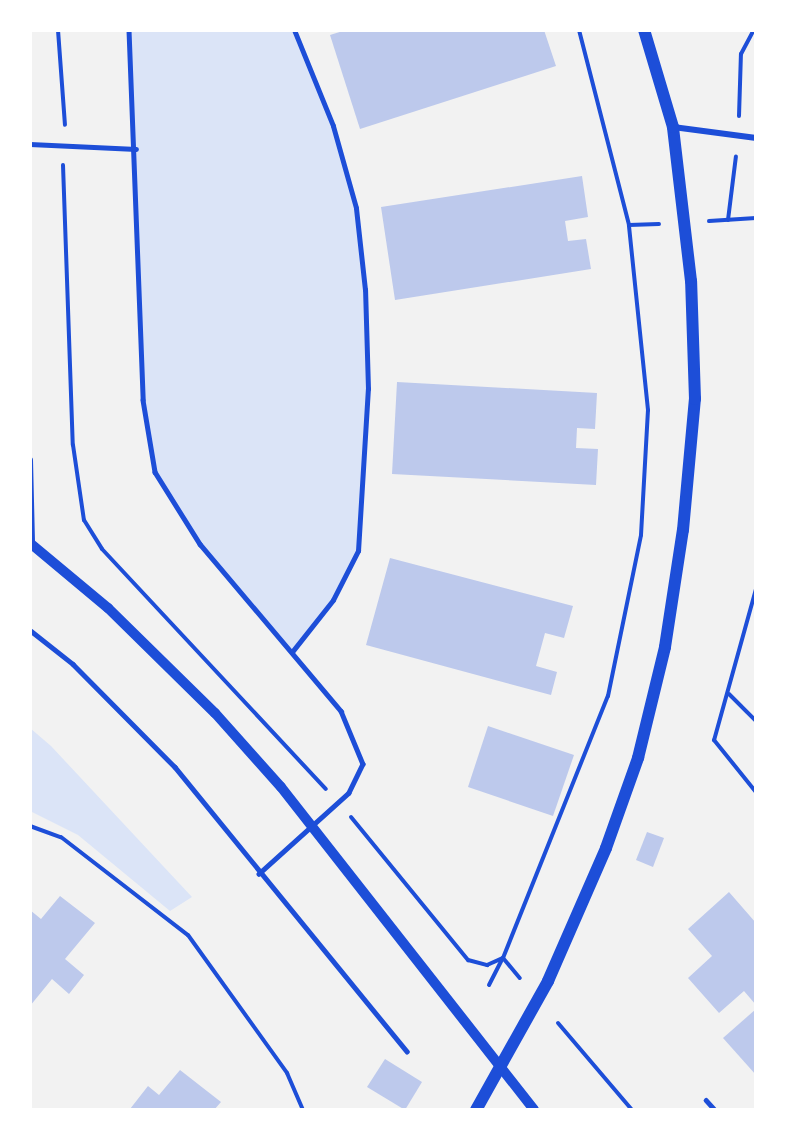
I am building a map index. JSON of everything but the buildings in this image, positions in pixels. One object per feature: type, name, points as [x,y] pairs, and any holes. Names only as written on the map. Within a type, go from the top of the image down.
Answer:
[{"type":"main road","points":[[476,1110],[501,1069],[578,918],[638,758],[665,646],[695,399],[686,222],[673,127],[644,30]]},
{"type":"street","points":[[673,127],[756,138]]},
{"type":"street","points":[[30,460],[31,544],[162,658],[312,826],[534,1110]]},
{"type":"lane","points":[[129,30],[143,400],[155,472],[200,544],[341,711],[360,749],[359,778],[339,803],[259,874]]},
{"type":"lane","points":[[292,652],[333,600],[358,551],[368,389],[365,290],[356,208],[333,126],[294,30]]},
{"type":"lane","points":[[30,144],[135,149]]},
{"type":"lane","points":[[30,630],[73,664],[176,767],[259,874],[407,1051]]},
{"type":"lane","points":[[706,1100],[715,1110]]},
{"type":"path","points":[[489,985],[503,958],[608,696],[641,535],[648,410],[629,225],[579,30]]},
{"type":"path","points":[[629,225],[756,218]]},
{"type":"path","points":[[756,589],[729,693],[714,740],[756,792]]},
{"type":"path","points":[[729,693],[756,721]]},
{"type":"path","points":[[339,803],[468,960],[487,965],[503,958]]},
{"type":"path","points":[[30,825],[61,837],[188,936],[287,1073],[303,1110]]},
{"type":"path","points":[[503,958],[520,978]]},
{"type":"path","points":[[558,1023],[632,1110]]},
{"type":"shaded area","points":[[129,30],[294,30],[333,126],[356,208],[365,290],[368,389],[358,551],[333,600],[292,652],[200,544],[155,472],[143,400]]},
{"type":"shaded area","points":[[30,728],[51,746],[192,897],[170,911],[78,835],[30,811]]}]
